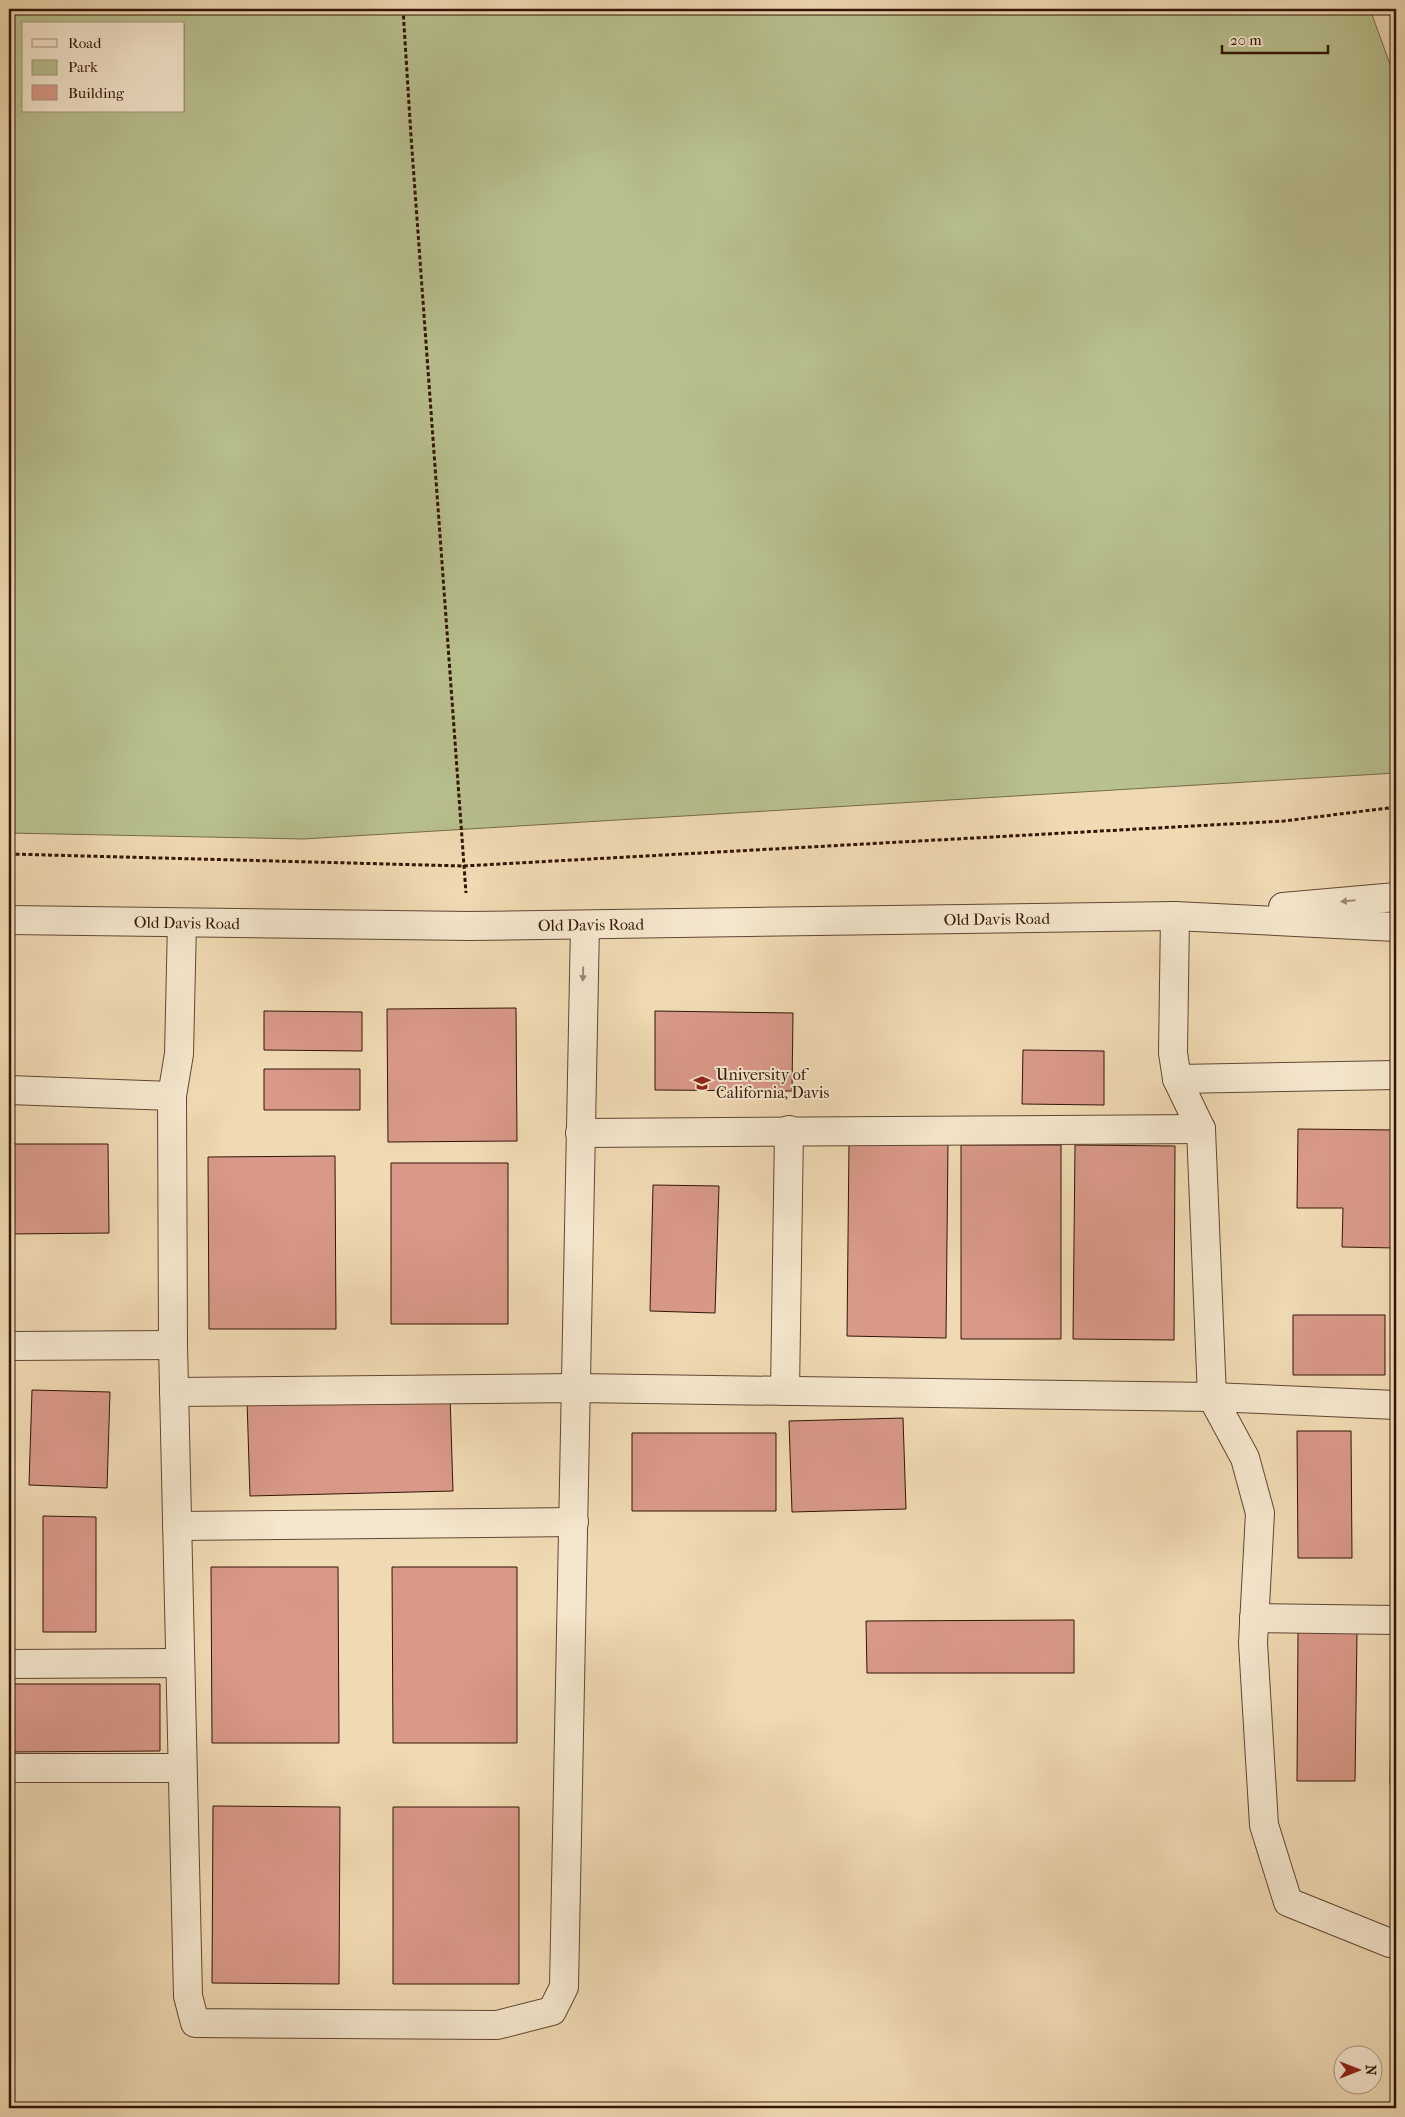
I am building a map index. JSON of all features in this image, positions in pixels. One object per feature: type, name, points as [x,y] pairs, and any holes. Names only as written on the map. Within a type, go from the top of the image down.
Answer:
[{"type":"street","name":"Old Davis Road","points":[[1175,916],[1396,897]]},
{"type":"street","name":"Old Davis Road","points":[[9,920],[470,926],[1175,916],[1396,927]]},
{"type":"street","points":[[1175,916],[1173,1053],[1177,1079],[1200,1129],[1212,1397],[1244,1458],[1260,1513],[1253,1643],[1264,1825],[1288,1902],[1396,1944]]},
{"type":"street","points":[[182,922],[180,1054],[172,1096],[173,1345],[188,1996],[195,2023],[497,2025],[552,2011],[564,1987],[585,925]]},
{"type":"street","points":[[1177,1079],[1396,1075]]},
{"type":"street","points":[[9,1090],[172,1096]]},
{"type":"street","points":[[580,1133],[789,1130],[1200,1129]]},
{"type":"street","points":[[785,1391],[789,1130]]},
{"type":"street","points":[[9,1346],[173,1345]]},
{"type":"street","points":[[174,1392],[576,1388],[1212,1397],[1396,1405]]},
{"type":"street","points":[[176,1526],[574,1522]]},
{"type":"street","points":[[1254,1618],[1396,1620]]},
{"type":"street","points":[[9,1664],[179,1663]]},
{"type":"street","points":[[9,1768],[182,1768]]},
{"type":"path","points":[[403,9],[463,866],[470,926]]},
{"type":"path","points":[[9,854],[463,866],[1284,821],[1396,807]]},
{"type":"green space","points":[[9,9],[1370,9],[1396,81],[1396,773],[303,839],[9,833]]},
{"type":"building","points":[[516,1008],[517,1141],[388,1142],[387,1009]]},
{"type":"building","points":[[264,1011],[362,1012],[362,1051],[264,1050]]},
{"type":"building","points":[[655,1011],[793,1013],[792,1091],[655,1090]]},
{"type":"building","points":[[1023,1050],[1104,1051],[1104,1105],[1022,1104]]},
{"type":"building","points":[[264,1069],[360,1069],[360,1110],[264,1110]]},
{"type":"building","points":[[1298,1129],[1396,1130],[1396,1248],[1342,1247],[1343,1208],[1297,1208]]},
{"type":"building","points":[[849,1142],[948,1143],[946,1338],[847,1336]]},
{"type":"building","points":[[9,1144],[108,1144],[109,1233],[9,1234]]},
{"type":"building","points":[[961,1145],[1061,1145],[1061,1339],[961,1339]]},
{"type":"building","points":[[1075,1145],[1175,1146],[1174,1340],[1073,1339]]},
{"type":"building","points":[[335,1156],[336,1329],[209,1329],[208,1157]]},
{"type":"building","points":[[391,1163],[508,1163],[508,1324],[391,1324]]},
{"type":"building","points":[[653,1185],[719,1186],[715,1313],[650,1311]]},
{"type":"building","points":[[1293,1315],[1385,1315],[1385,1375],[1293,1375]]},
{"type":"building","points":[[32,1390],[110,1392],[107,1488],[29,1485]]},
{"type":"building","points":[[450,1395],[453,1491],[250,1496],[247,1400]]},
{"type":"building","points":[[903,1418],[906,1509],[792,1512],[789,1421]]},
{"type":"building","points":[[1297,1431],[1351,1431],[1352,1558],[1298,1558]]},
{"type":"building","points":[[1392,1431],[1396,1431],[1396,1560],[1392,1560]]},
{"type":"building","points":[[632,1433],[776,1433],[776,1511],[632,1511]]},
{"type":"building","points":[[43,1516],[96,1517],[96,1632],[43,1632]]},
{"type":"building","points":[[211,1567],[338,1567],[339,1743],[212,1743]]},
{"type":"building","points":[[392,1567],[517,1567],[517,1743],[393,1743]]},
{"type":"building","points":[[1074,1620],[1074,1673],[867,1673],[866,1621]]},
{"type":"building","points":[[1393,1631],[1396,1631],[1396,1783],[1390,1783]]},
{"type":"building","points":[[1298,1632],[1357,1632],[1355,1781],[1297,1781]]},
{"type":"building","points":[[9,1684],[160,1684],[160,1751],[9,1752]]},
{"type":"building","points":[[213,1806],[340,1807],[339,1984],[212,1983]]},
{"type":"building","points":[[393,1807],[519,1807],[519,1984],[393,1984]]},
{"type":"place","name":"University of California, Davis","points":[[702,1083]]}]
